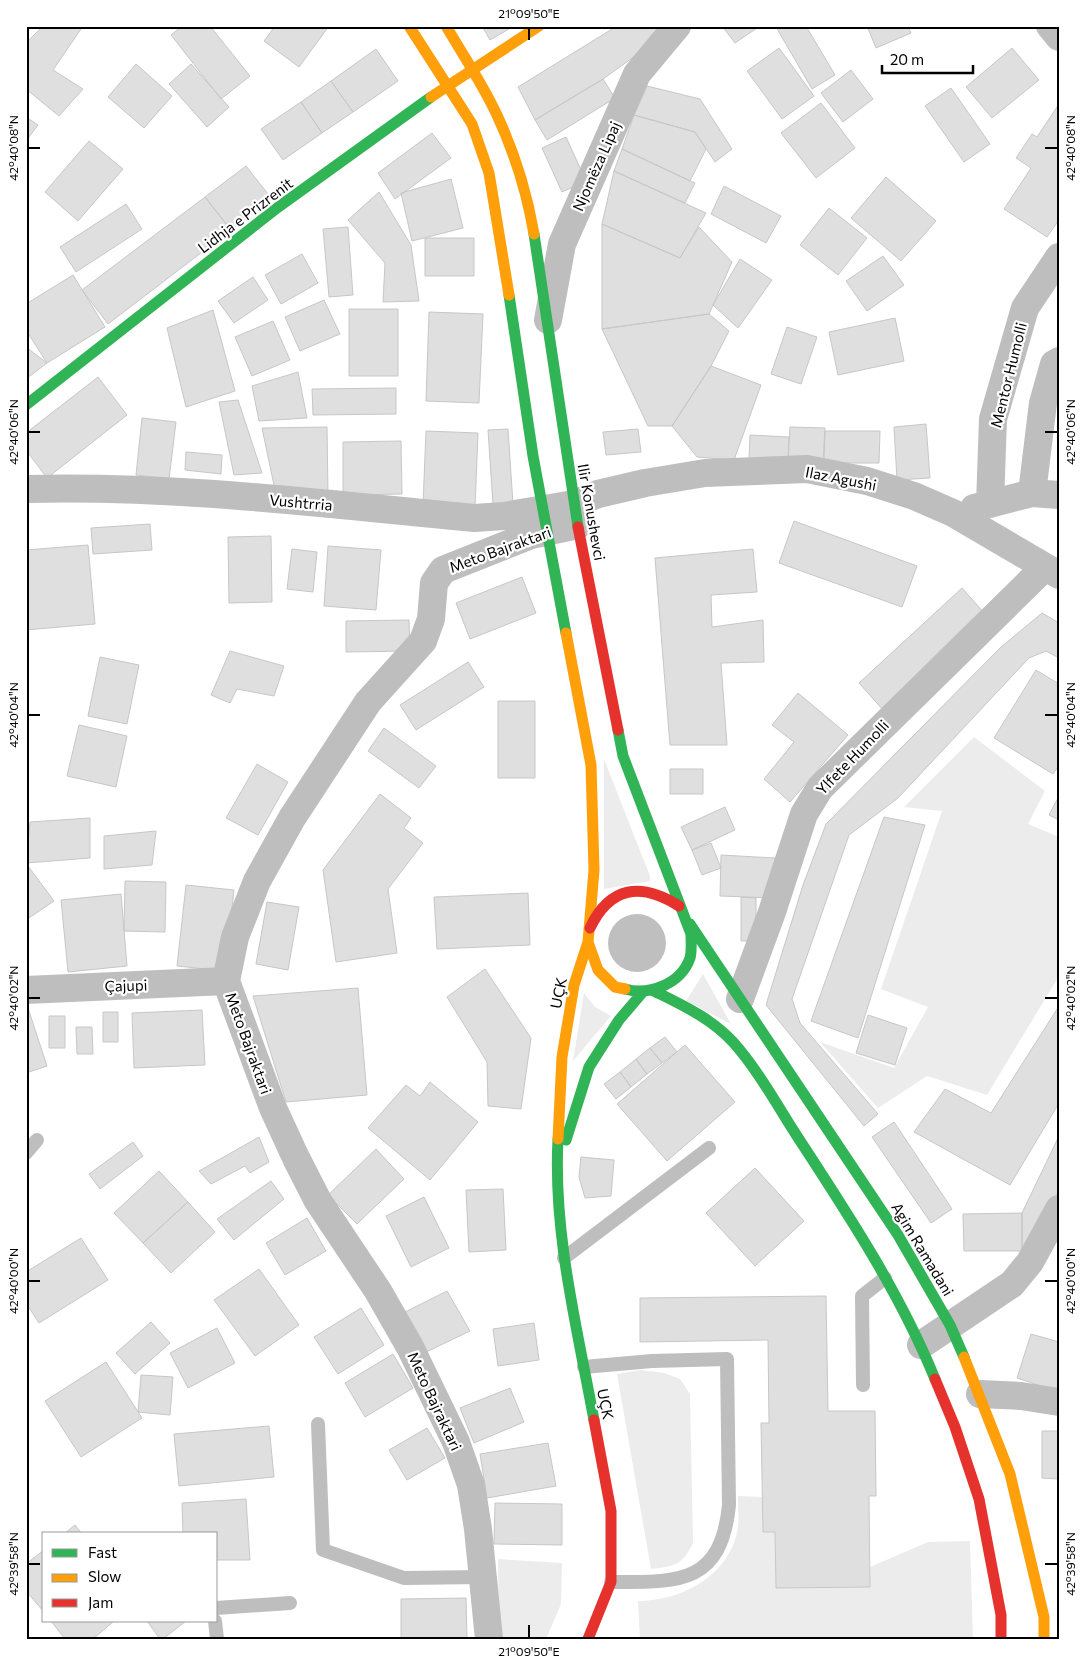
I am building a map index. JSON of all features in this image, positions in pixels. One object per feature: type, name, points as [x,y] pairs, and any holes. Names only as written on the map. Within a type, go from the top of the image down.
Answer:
[{"type":"main road","points":[[409,26],[472,124],[489,173],[516,329],[545,519],[591,765],[594,870],[588,937],[594,965],[604,979],[619,989],[642,994],[654,992],[706,1019],[733,1042],[755,1072],[831,1188],[885,1278],[921,1345],[955,1427],[979,1499],[1001,1615],[1002,1639]]},
{"type":"main road","name":"Ilir Konushevci","points":[[446,26],[496,112],[515,160],[530,210],[576,514],[623,756],[692,938],[688,961],[675,980],[654,992]]},
{"type":"main road","name":"Lidhja e Prizrenit","points":[[26,405],[234,242],[448,84],[539,26]]},
{"type":"main road","name":"UÇK","points":[[588,1639],[610,1582],[610,1511],[564,1258],[558,1209],[556,1172],[562,1057],[574,985],[594,918],[602,907],[613,898],[626,892],[654,892],[682,911]]},
{"type":"main road","name":"Agim Ramadani","points":[[682,911],[898,1235],[950,1325],[980,1394],[1010,1474],[1044,1617],[1044,1639]]},
{"type":"main road","name":"UÇK","points":[[556,1172],[589,1067],[619,1020],[642,994]]},
{"type":"street","name":"Njomëza Lipaj","points":[[548,321],[562,244],[637,74],[677,26]]},
{"type":"street","points":[[1050,26],[1059,36]]},
{"type":"street","name":"Mentor Humolli","points":[[990,504],[993,420],[1025,308],[1059,257]]},
{"type":"street","points":[[953,513],[1046,494],[1043,403],[1054,364],[1059,361]]},
{"type":"street","name":"Ilaz Agushi","points":[[576,514],[598,494],[645,483],[705,473],[807,469],[867,481],[914,496],[953,513],[1052,571]]},
{"type":"street","name":"Vushtrria","points":[[26,489],[137,490],[289,500],[474,518],[504,516],[545,519]]},
{"type":"street","name":"Meto Bajraktari","points":[[489,1639],[478,1529],[470,1486],[456,1442],[410,1347],[378,1291],[318,1201],[296,1158],[273,1108],[226,981],[235,937],[257,881],[292,818],[362,710],[423,641],[431,619],[434,583],[443,570],[545,519],[576,514]]},
{"type":"street","name":"Ylfete Humolli","points":[[740,999],[772,912],[804,814],[820,788],[1052,571]]},
{"type":"street","name":"Çajupi","points":[[26,990],[226,981]]},
{"type":"street","points":[[921,1345],[1012,1284],[1030,1262],[1059,1209]]},
{"type":"street","points":[[980,1394],[1021,1396],[1059,1402]]},
{"type":"lane","points":[[26,1153],[37,1140]]},
{"type":"lane","points":[[564,1258],[709,1148]]},
{"type":"lane","points":[[863,1384],[862,1296],[885,1278]]},
{"type":"lane","points":[[584,1367],[652,1360],[727,1358],[729,1505],[727,1527],[720,1549],[705,1566],[681,1578],[610,1582]]},
{"type":"lane","points":[[318,1424],[323,1550],[404,1578],[483,1577]]},
{"type":"lane","points":[[218,1608],[290,1603]]},
{"type":"lane","points":[[215,1622],[217,1639]]},
{"type":"shaded area","points":[[974,737],[1045,791],[1028,824],[1059,837],[1059,976],[987,1095],[927,1076],[878,1108],[820,1042],[894,1068],[928,1007],[881,989],[942,811],[904,807]]},
{"type":"shaded area","points":[[604,759],[650,876],[650,881],[604,889]]},
{"type":"shaded area","points":[[637,914],[648,916],[658,922],[664,932],[666,943],[664,954],[658,964],[648,970],[637,972],[626,970],[616,964],[610,954],[608,943],[610,932],[616,922],[626,916]]},
{"type":"shaded area","points":[[703,974],[731,1024],[686,1001]]},
{"type":"shaded area","points":[[584,993],[595,1007],[611,1016],[573,1061]]},
{"type":"shaded area","points":[[641,1370],[664,1373],[680,1379],[690,1394],[693,1543],[689,1551],[677,1564],[651,1569],[617,1374]]},
{"type":"shaded area","points":[[738,1496],[762,1497],[763,1532],[775,1532],[776,1588],[870,1587],[870,1567],[928,1542],[970,1541],[973,1639],[640,1639],[638,1601],[655,1600],[687,1590],[715,1572],[726,1559],[738,1527]]},
{"type":"shaded area","points":[[498,1559],[562,1563],[561,1604],[546,1639],[499,1639]]},
{"type":"building","points":[[43,26],[83,26],[53,70],[83,89],[59,116],[26,89],[26,43]]},
{"type":"building","points":[[182,26],[210,26],[250,76],[221,99],[171,35]]},
{"type":"building","points":[[275,26],[329,26],[299,67],[264,41]]},
{"type":"building","points":[[482,26],[514,26],[490,40]]},
{"type":"building","points":[[617,26],[665,26],[667,33],[603,79],[535,120],[518,87]]},
{"type":"building","points":[[722,26],[760,26],[735,43]]},
{"type":"building","points":[[806,26],[835,75],[812,89],[776,27]]},
{"type":"building","points":[[867,26],[908,26],[911,33],[876,48]]},
{"type":"building","points":[[779,48],[814,96],[782,119],[747,71]]},
{"type":"building","points":[[1012,48],[1039,80],[992,118],[966,87]]},
{"type":"building","points":[[376,49],[398,81],[353,112],[331,81]]},
{"type":"building","points":[[136,64],[172,96],[144,128],[108,97]]},
{"type":"building","points":[[191,64],[229,107],[207,127],[169,84]]},
{"type":"building","points":[[851,70],[873,99],[843,122],[821,93]]},
{"type":"building","points":[[603,79],[615,98],[547,140],[535,120]]},
{"type":"building","points":[[331,81],[353,112],[322,133],[301,102]]},
{"type":"building","points":[[647,86],[700,99],[732,149],[715,162],[695,132],[634,115]]},
{"type":"building","points":[[951,88],[990,144],[964,162],[925,106]]},
{"type":"building","points":[[301,102],[322,133],[283,160],[261,129]]},
{"type":"building","points":[[821,103],[855,148],[816,178],[781,133]]},
{"type":"building","points":[[1059,104],[1059,220],[1047,237],[1004,209],[1031,168],[1016,158],[1032,134],[1037,137]]},
{"type":"building","points":[[634,115],[695,132],[706,149],[690,181],[622,149]]},
{"type":"building","points":[[26,117],[38,125],[26,141]]},
{"type":"building","points":[[432,133],[451,158],[395,199],[378,173]]},
{"type":"building","points":[[566,137],[586,181],[562,192],[542,148]]},
{"type":"building","points":[[89,141],[123,169],[78,221],[45,192]]},
{"type":"building","points":[[622,149],[695,183],[685,203],[614,171]]},
{"type":"building","points":[[246,166],[272,199],[231,230],[205,197]]},
{"type":"building","points":[[614,171],[706,213],[680,258],[602,224]]},
{"type":"building","points":[[886,177],[936,221],[901,261],[851,218]]},
{"type":"building","points":[[451,179],[463,228],[412,241],[401,193]]},
{"type":"building","points":[[724,186],[781,216],[766,243],[711,214]]},
{"type":"building","points":[[379,192],[411,245],[419,301],[383,302],[385,263],[348,220]]},
{"type":"building","points":[[205,197],[231,230],[108,324],[82,290]]},
{"type":"building","points":[[126,204],[142,229],[76,272],[60,247]]},
{"type":"building","points":[[829,208],[867,238],[838,275],[800,245]]},
{"type":"building","points":[[602,224],[680,258],[699,227],[732,262],[709,314],[602,329]]},
{"type":"building","points":[[348,227],[353,295],[329,297],[323,229]]},
{"type":"building","points":[[425,238],[474,238],[474,276],[425,276]]},
{"type":"building","points":[[302,254],[318,283],[281,304],[265,275]]},
{"type":"building","points":[[883,256],[904,285],[867,311],[846,281]]},
{"type":"building","points":[[740,259],[772,280],[738,328],[713,305]]},
{"type":"building","points":[[73,275],[105,327],[47,363],[26,330],[26,304]]},
{"type":"building","points":[[253,277],[268,300],[234,323],[218,301]]},
{"type":"building","points":[[324,300],[340,334],[300,351],[285,317]]},
{"type":"building","points":[[349,309],[398,309],[398,376],[349,376]]},
{"type":"building","points":[[213,310],[235,391],[186,407],[167,328]]},
{"type":"building","points":[[429,312],[483,314],[479,403],[426,401]]},
{"type":"building","points":[[709,314],[729,331],[711,366],[672,426],[648,426],[602,329]]},
{"type":"building","points":[[895,318],[904,361],[838,375],[829,332]]},
{"type":"building","points":[[273,321],[290,360],[252,376],[235,337]]},
{"type":"building","points":[[787,327],[817,337],[801,384],[771,374]]},
{"type":"building","points":[[26,347],[47,363],[26,379]]},
{"type":"building","points":[[711,366],[761,385],[734,460],[697,457],[672,426]]},
{"type":"building","points":[[298,372],[307,418],[259,421],[252,386]]},
{"type":"building","points":[[98,377],[127,415],[47,478],[26,450],[26,433]]},
{"type":"building","points":[[396,388],[396,414],[313,415],[312,389]]},
{"type":"building","points":[[238,400],[262,473],[234,475],[219,402]]},
{"type":"building","points":[[142,418],[176,422],[169,479],[136,475]]},
{"type":"building","points":[[926,424],[930,478],[897,480],[894,427]]},
{"type":"building","points":[[327,427],[328,495],[275,490],[262,428]]},
{"type":"building","points":[[790,427],[825,428],[823,462],[788,461]]},
{"type":"building","points":[[508,429],[513,504],[493,505],[488,430]]},
{"type":"building","points":[[638,429],[641,452],[606,455],[603,432]]},
{"type":"building","points":[[426,431],[478,433],[475,507],[423,505]]},
{"type":"building","points":[[825,431],[880,431],[879,463],[824,463]]},
{"type":"building","points":[[750,435],[789,437],[788,461],[749,459]]},
{"type":"building","points":[[401,441],[402,494],[343,495],[343,442]]},
{"type":"building","points":[[186,452],[222,455],[221,474],[185,470]]},
{"type":"building","points":[[794,521],[917,566],[902,607],[779,563]]},
{"type":"building","points":[[150,524],[152,550],[93,554],[91,528]]},
{"type":"building","points":[[271,536],[272,602],[229,603],[228,537]]},
{"type":"building","points":[[88,545],[95,624],[26,630],[26,550]]},
{"type":"building","points":[[328,546],[381,550],[376,610],[324,606]]},
{"type":"building","points":[[292,549],[317,552],[313,592],[287,589]]},
{"type":"building","points":[[753,549],[757,592],[711,595],[712,627],[763,620],[764,662],[721,663],[727,745],[670,745],[655,558]]},
{"type":"building","points":[[522,577],[536,613],[470,639],[456,603]]},
{"type":"building","points":[[962,588],[986,615],[883,710],[859,683]]},
{"type":"building","points":[[1042,613],[1059,623],[1059,658],[1046,651],[1029,658],[898,798],[849,835],[792,999],[800,1023],[878,1114],[864,1126],[766,1005],[803,885],[826,824],[1000,648]]},
{"type":"building","points":[[409,620],[410,651],[346,652],[346,621]]},
{"type":"building","points":[[230,651],[284,666],[274,696],[237,689],[230,703],[211,695]]},
{"type":"building","points":[[100,657],[139,665],[127,724],[88,716]]},
{"type":"building","points":[[468,662],[484,687],[416,730],[400,705]]},
{"type":"building","points":[[1036,670],[1059,684],[1059,765],[1053,774],[994,738]]},
{"type":"building","points":[[798,693],[848,735],[790,802],[764,779],[794,742],[772,725]]},
{"type":"building","points":[[498,701],[535,701],[535,778],[498,778]]},
{"type":"building","points":[[79,725],[127,736],[116,787],[67,776]]},
{"type":"building","points":[[384,728],[436,766],[419,788],[368,751]]},
{"type":"building","points":[[257,764],[288,782],[258,835],[226,818]]},
{"type":"building","points":[[670,769],[703,769],[703,794],[670,794]]},
{"type":"building","points":[[380,794],[411,818],[404,828],[423,843],[388,889],[397,953],[336,962],[323,870]]},
{"type":"building","points":[[1059,796],[1059,820],[1049,815]]},
{"type":"building","points":[[725,807],[735,830],[692,850],[681,827]]},
{"type":"building","points":[[884,817],[925,825],[858,1038],[811,1021]]},
{"type":"building","points":[[90,818],[90,858],[26,863],[30,822]]},
{"type":"building","points":[[156,831],[152,865],[104,869],[104,836]]},
{"type":"building","points":[[711,843],[721,868],[702,875],[692,850]]},
{"type":"building","points":[[721,855],[775,858],[773,898],[720,896]]},
{"type":"building","points":[[28,866],[54,901],[26,920],[26,867]]},
{"type":"building","points":[[125,881],[166,882],[165,932],[124,931]]},
{"type":"building","points":[[186,885],[234,890],[225,971],[177,966]]},
{"type":"building","points":[[528,893],[530,945],[437,949],[434,897]]},
{"type":"building","points":[[121,894],[127,966],[68,972],[61,900]]},
{"type":"building","points":[[741,897],[756,898],[756,941],[741,941]]},
{"type":"building","points":[[267,902],[299,907],[288,970],[256,964]]},
{"type":"building","points":[[485,969],[531,1038],[521,1109],[488,1106],[487,1062],[447,997]]},
{"type":"building","points":[[358,988],[367,1095],[286,1102],[253,996]]},
{"type":"building","points":[[26,1002],[47,1066],[26,1073]]},
{"type":"building","points":[[1059,1006],[1059,1103],[1010,1185],[914,1132],[945,1089],[991,1113]]},
{"type":"building","points":[[202,1010],[205,1065],[134,1068],[132,1013]]},
{"type":"building","points":[[103,1012],[118,1012],[118,1042],[103,1042]]},
{"type":"building","points":[[868,1015],[907,1028],[895,1065],[856,1053]]},
{"type":"building","points":[[49,1016],[65,1016],[65,1048],[49,1048]]},
{"type":"building","points":[[76,1027],[92,1027],[93,1054],[77,1054]]},
{"type":"building","points":[[665,1037],[677,1052],[662,1063],[650,1048]]},
{"type":"building","points":[[685,1045],[735,1102],[667,1161],[617,1104]]},
{"type":"building","points":[[650,1048],[662,1063],[647,1074],[636,1059]]},
{"type":"building","points":[[636,1059],[647,1074],[631,1087],[620,1072]]},
{"type":"building","points":[[620,1072],[631,1087],[616,1099],[604,1084]]},
{"type":"building","points":[[430,1082],[478,1122],[430,1180],[368,1128],[406,1085],[420,1096]]},
{"type":"building","points":[[894,1122],[952,1209],[931,1223],[872,1137]]},
{"type":"building","points":[[1059,1136],[1059,1191],[1022,1251],[1022,1213]]},
{"type":"building","points":[[259,1137],[269,1162],[250,1173],[245,1166],[211,1184],[199,1171]]},
{"type":"building","points":[[133,1142],[143,1156],[100,1189],[89,1174]]},
{"type":"building","points":[[376,1149],[404,1179],[357,1224],[328,1195]]},
{"type":"building","points":[[581,1157],[614,1160],[611,1196],[585,1198],[579,1177]]},
{"type":"building","points":[[755,1168],[804,1221],[755,1266],[706,1213]]},
{"type":"building","points":[[159,1171],[188,1202],[143,1243],[114,1213]]},
{"type":"building","points":[[271,1181],[284,1199],[234,1240],[217,1219]]},
{"type":"building","points":[[503,1189],[506,1250],[469,1252],[466,1190]]},
{"type":"building","points":[[424,1197],[449,1248],[411,1267],[386,1216]]},
{"type":"building","points":[[188,1202],[215,1232],[171,1273],[143,1243]]},
{"type":"building","points":[[1022,1213],[1022,1251],[964,1251],[963,1214]]},
{"type":"building","points":[[307,1218],[326,1251],[285,1275],[266,1243]]},
{"type":"building","points":[[81,1238],[108,1280],[39,1323],[26,1303],[26,1272]]},
{"type":"building","points":[[259,1269],[299,1325],[255,1356],[214,1300]]},
{"type":"building","points":[[447,1291],[470,1331],[422,1354],[401,1314]]},
{"type":"building","points":[[826,1296],[828,1411],[875,1411],[876,1496],[869,1496],[870,1587],[776,1588],[775,1532],[763,1532],[761,1423],[769,1423],[768,1340],[640,1342],[640,1298]]},
{"type":"building","points":[[361,1308],[384,1345],[338,1374],[314,1337]]},
{"type":"building","points":[[151,1322],[170,1343],[135,1374],[116,1353]]},
{"type":"building","points":[[534,1323],[539,1360],[498,1366],[493,1329]]},
{"type":"building","points":[[217,1328],[235,1363],[188,1388],[170,1353]]},
{"type":"building","points":[[1031,1334],[1059,1342],[1059,1392],[1017,1378]]},
{"type":"building","points":[[393,1354],[413,1388],[365,1417],[345,1383]]},
{"type":"building","points":[[106,1362],[142,1418],[81,1457],[45,1401]]},
{"type":"building","points":[[141,1375],[173,1377],[170,1415],[138,1412]]},
{"type":"building","points":[[510,1388],[524,1422],[474,1443],[460,1408]]},
{"type":"building","points":[[269,1426],[274,1477],[179,1486],[174,1434]]},
{"type":"building","points":[[427,1428],[445,1458],[407,1480],[389,1450]]},
{"type":"building","points":[[1042,1431],[1059,1431],[1059,1479],[1042,1478]]},
{"type":"building","points":[[548,1443],[556,1486],[487,1498],[480,1454]]},
{"type":"building","points":[[246,1499],[250,1560],[218,1560],[218,1532],[183,1532],[182,1503]]},
{"type":"building","points":[[495,1503],[562,1504],[562,1545],[494,1544]]},
{"type":"building","points":[[75,1525],[80,1532],[66,1532]]},
{"type":"building","points":[[42,1552],[42,1610],[26,1591],[26,1564]]},
{"type":"building","points":[[466,1598],[467,1639],[401,1639],[401,1599]]},
{"type":"building","points":[[52,1622],[113,1622],[93,1639],[65,1639]]},
{"type":"building","points":[[148,1622],[185,1622],[163,1639],[160,1639]]},
{"type":"traffic: fast","points":[[26,405],[277,208],[431,97]]},
{"type":"traffic: fast","points":[[534,234],[578,527]]},
{"type":"traffic: fast","points":[[509,295],[533,456],[566,633]]},
{"type":"traffic: fast","points":[[618,730],[623,756],[691,934],[690,958],[686,967],[672,981],[663,986],[644,991],[625,989]]},
{"type":"traffic: fast","points":[[690,924],[898,1235],[950,1325],[964,1357]]},
{"type":"traffic: fast","points":[[654,991],[696,1013],[715,1026],[733,1042],[751,1064],[872,1254],[906,1316],[935,1379]]},
{"type":"traffic: fast","points":[[566,1140],[589,1067],[619,1020],[642,993]]},
{"type":"traffic: fast","points":[[558,1139],[557,1175],[563,1245],[594,1420]]},
{"type":"traffic: slow","points":[[409,26],[472,124],[489,173],[509,295]]},
{"type":"traffic: slow","points":[[446,26],[485,91],[503,127],[528,203],[534,234]]},
{"type":"traffic: slow","points":[[431,97],[539,26]]},
{"type":"traffic: slow","points":[[566,633],[591,765],[594,870],[588,942],[598,970],[615,987],[625,989]]},
{"type":"traffic: slow","points":[[558,1139],[562,1057],[574,985],[588,942]]},
{"type":"traffic: slow","points":[[964,1357],[1010,1474],[1044,1617],[1044,1639]]},
{"type":"traffic: jam","points":[[578,527],[618,730]]},
{"type":"traffic: jam","points":[[590,928],[607,903],[617,896],[628,892],[652,893],[679,906]]},
{"type":"traffic: jam","points":[[935,1379],[955,1427],[979,1499],[1001,1615],[1001,1639]]},
{"type":"traffic: jam","points":[[588,1639],[611,1582],[611,1511],[594,1420]]}]
